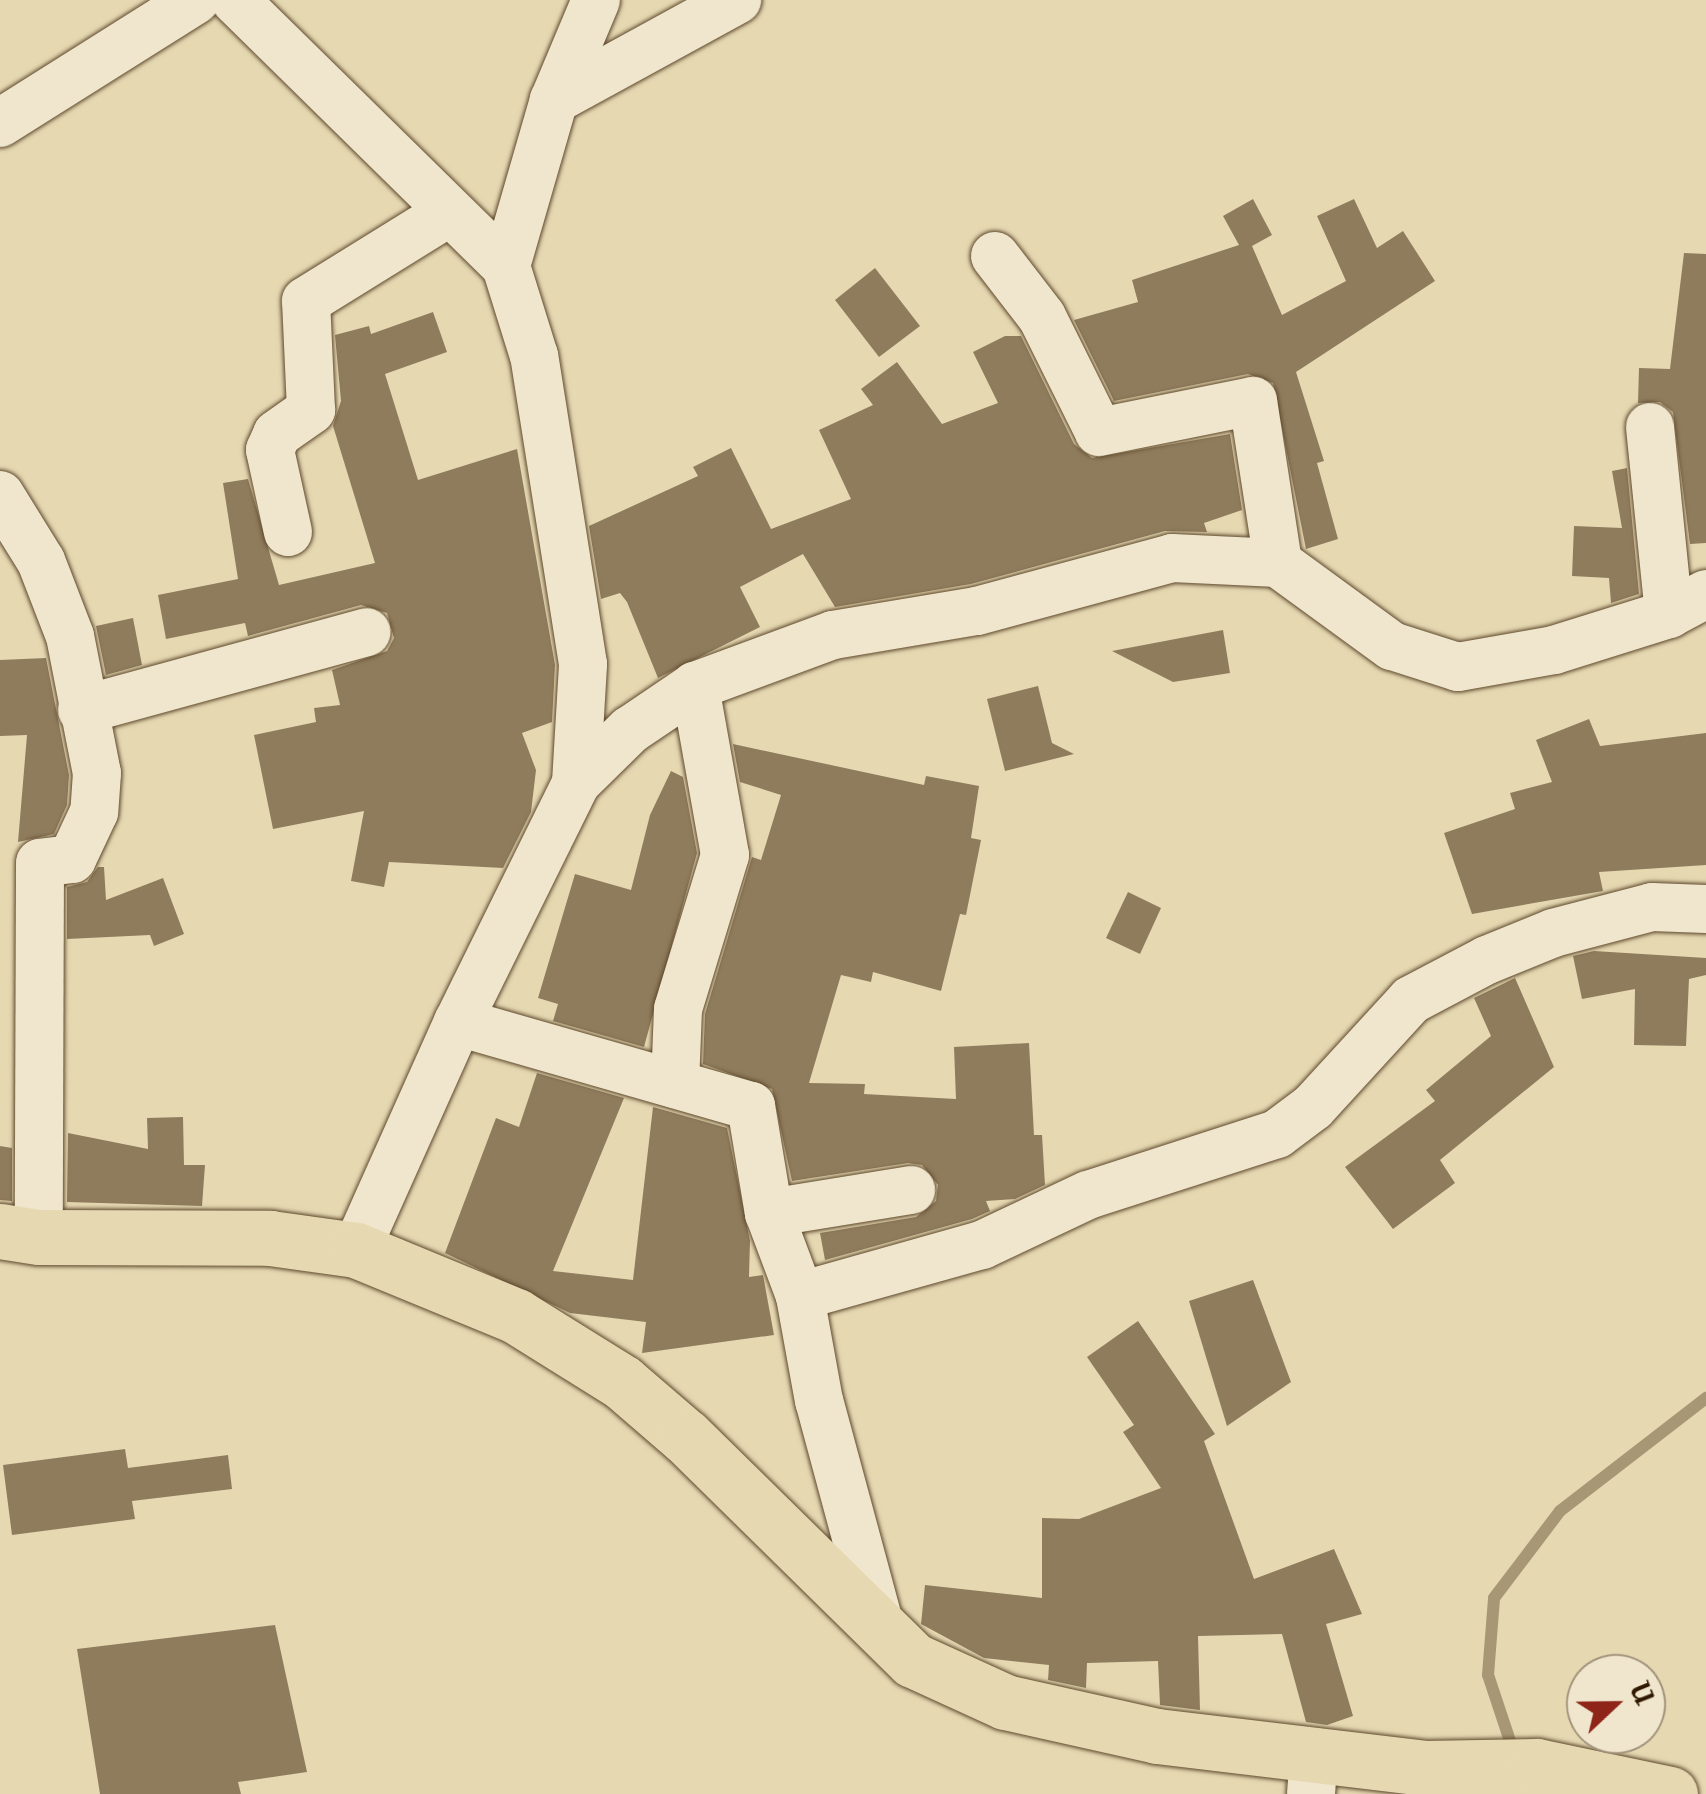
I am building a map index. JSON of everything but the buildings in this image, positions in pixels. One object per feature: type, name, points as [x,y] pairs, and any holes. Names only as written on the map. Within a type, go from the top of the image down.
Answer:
[{"type":"main road","points":[[19,1234],[240,1237],[356,1250],[516,1316],[622,1382],[882,1630],[937,1675],[1006,1702],[1312,1773],[1537,1766],[1670,1794]]},
{"type":"street","points":[[0,123],[194,0]]},
{"type":"street","points":[[235,0],[506,266],[534,356],[583,664],[576,782]]},
{"type":"street","points":[[506,266],[554,100],[596,0]]},
{"type":"street","points":[[554,100],[737,0]]},
{"type":"street","points":[[288,532],[270,450],[277,434],[312,410],[306,301],[448,213]]},
{"type":"street","points":[[995,256],[1042,316],[1099,432],[1253,401],[1278,563]]},
{"type":"street","points":[[356,1250],[458,1022],[576,782],[630,730],[695,686],[833,635],[977,611],[1172,558],[1278,563],[1392,646],[1458,666],[1554,650],[1688,604],[1650,427]]},
{"type":"street","points":[[0,495],[47,576],[70,636],[97,773],[94,812],[72,859],[40,863],[19,1234]]},
{"type":"street","points":[[82,710],[367,632]]},
{"type":"street","points":[[675,1084],[678,1009],[725,856],[695,686]]},
{"type":"street","points":[[800,1296],[982,1245],[1088,1194],[1277,1134],[1313,1107],[1411,1000],[1487,960],[1552,934],[1652,907],[1706,910]]},
{"type":"street","points":[[458,1022],[750,1106],[768,1212],[800,1296],[819,1401],[882,1630]]},
{"type":"street","points":[[768,1212],[912,1190]]},
{"type":"waterway","points":[[1514,1753],[1488,1675],[1494,1598],[1560,1511],[1706,1398]]}]
